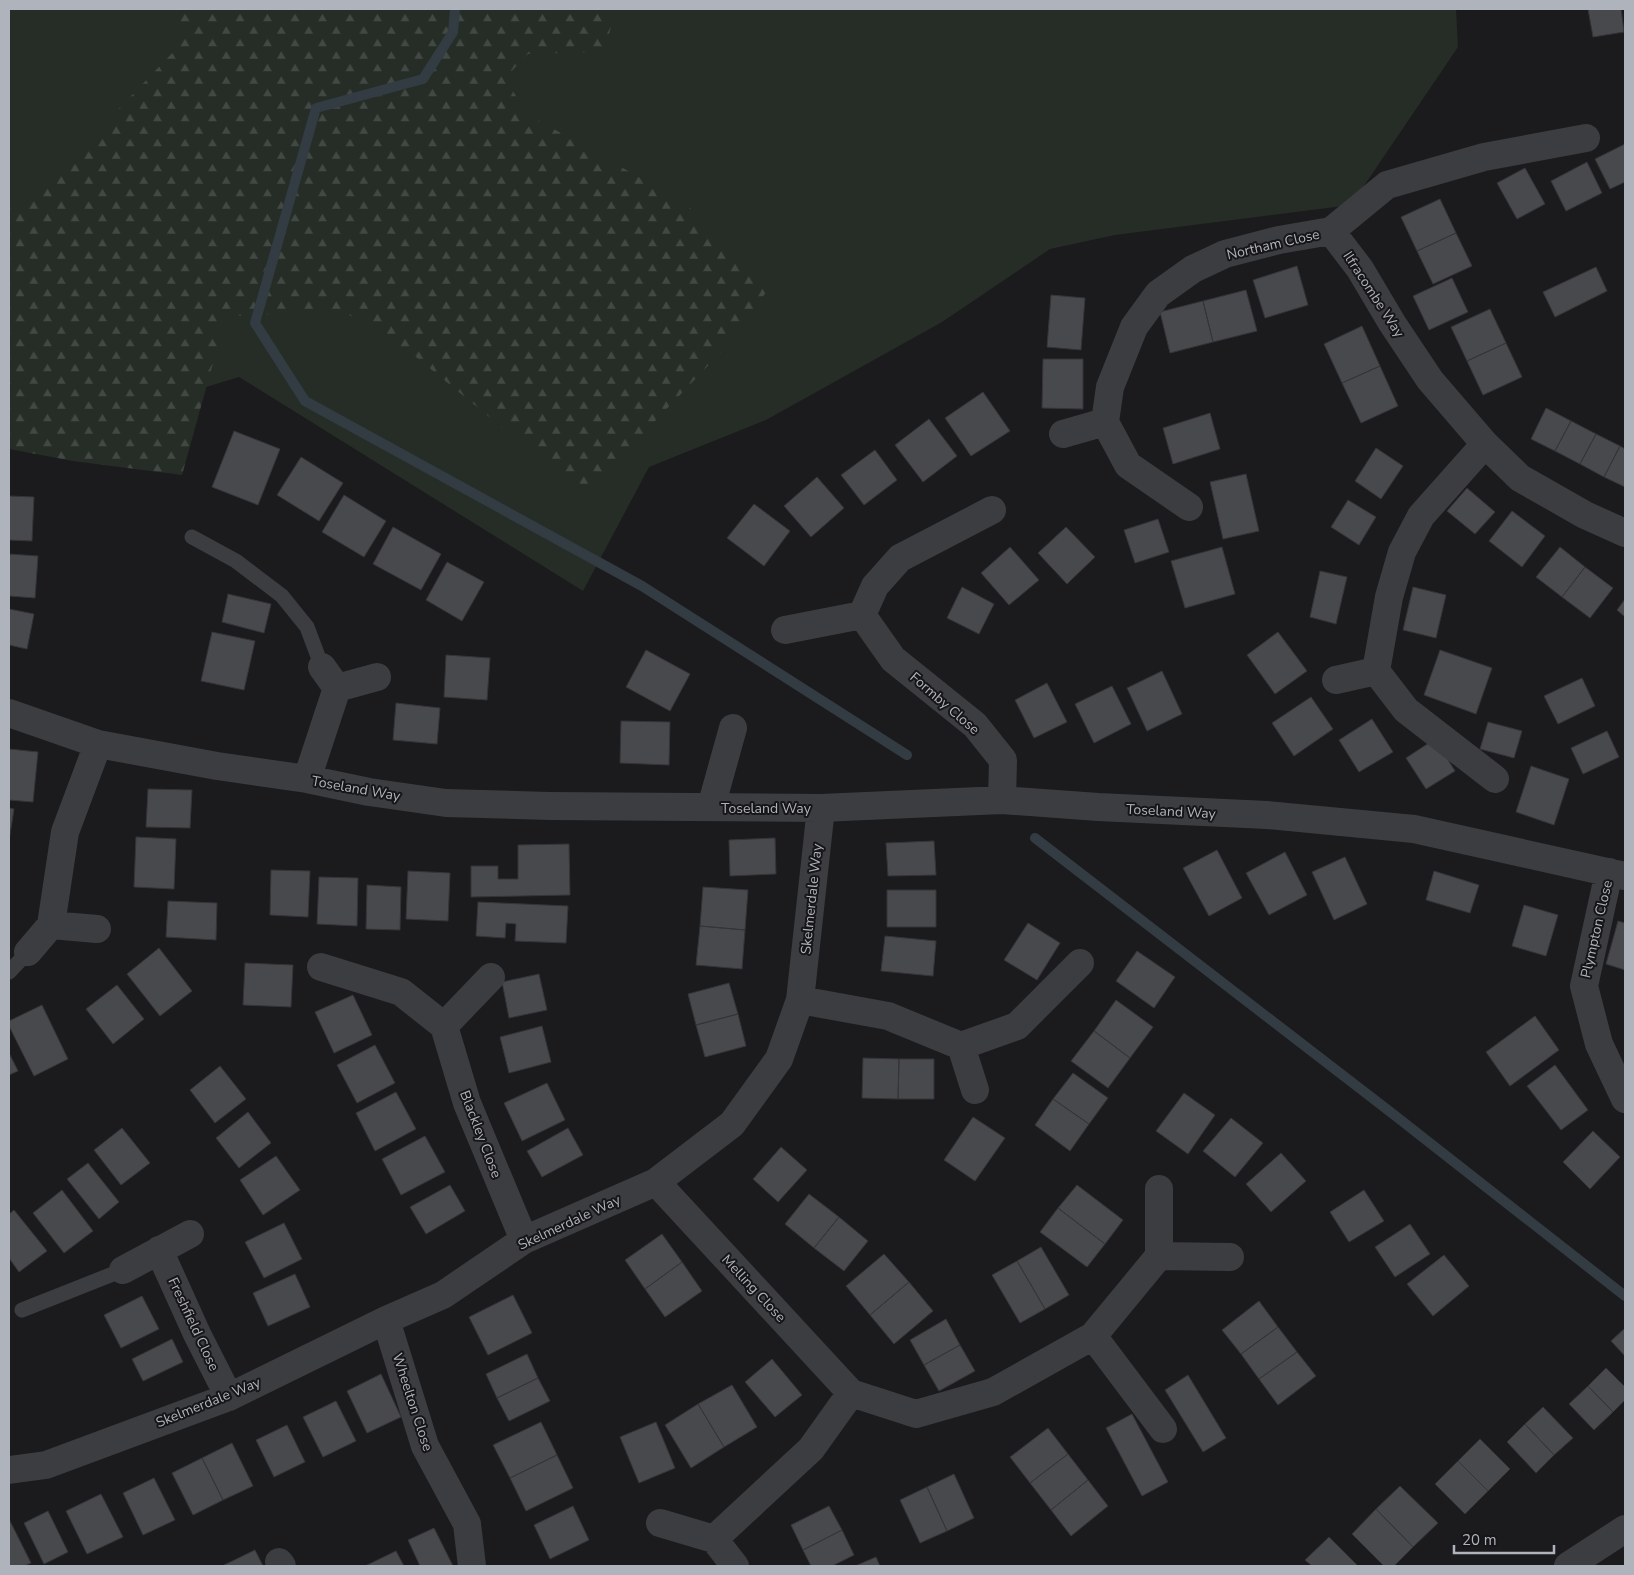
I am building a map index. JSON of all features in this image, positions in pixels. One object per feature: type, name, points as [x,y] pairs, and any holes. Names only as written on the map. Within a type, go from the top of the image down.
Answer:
[{"type":"street","points":[[1331,231],[1387,185],[1484,157],[1586,138]]},
{"type":"street","name":"Northam Close","points":[[1105,422],[1110,387],[1134,327],[1158,294],[1192,269],[1225,254],[1279,240],[1331,231]]},
{"type":"street","name":"Ilfracombe Way","points":[[1331,231],[1360,269],[1392,323],[1430,380],[1484,444],[1520,478],[1585,515],[1625,532]]},
{"type":"street","points":[[1063,434],[1105,422],[1128,465],[1189,507]]},
{"type":"street","points":[[1484,444],[1421,516],[1402,552],[1389,597],[1376,671],[1406,710],[1495,779]]},
{"type":"street","points":[[785,630],[862,616],[875,586],[900,558],[992,510]]},
{"type":"street","name":"Formby Close","points":[[862,616],[893,659],[975,725],[997,753],[1002,760],[1002,800]]},
{"type":"street","points":[[1336,680],[1376,671]]},
{"type":"street","points":[[307,778],[329,678],[377,677]]},
{"type":"street","name":"Toseland Way","points":[[9,713],[98,744],[217,766],[307,778],[369,792],[446,803],[550,806],[820,808],[1002,800],[1098,807],[1267,815],[1414,830],[1617,874]]},
{"type":"street","name":"Toseland Way","points":[[711,807],[733,728]]},
{"type":"street","points":[[28,952],[51,925],[65,832],[98,744]]},
{"type":"street","name":"Skelmerdale Way","points":[[9,1470],[46,1465],[229,1397],[386,1320],[443,1295],[524,1240],[656,1182],[732,1124],[779,1058],[800,1000],[820,808]]},
{"type":"street","name":"Plympton Close","points":[[1617,874],[1584,986],[1598,1044],[1625,1099]]},
{"type":"street","points":[[51,925],[97,929]]},
{"type":"street","points":[[800,1000],[888,1016],[961,1046],[1017,1026],[1080,963]]},
{"type":"street","points":[[320,967],[401,992],[444,1026],[491,977]]},
{"type":"street","name":"Blackley Close","points":[[444,1026],[467,1103],[524,1240]]},
{"type":"street","points":[[961,1046],[975,1090]]},
{"type":"street","name":"Melling Close","points":[[656,1182],[851,1393],[916,1414],[993,1392],[1093,1336],[1159,1256]]},
{"type":"street","points":[[1159,1189],[1159,1256],[1230,1256]]},
{"type":"street","points":[[123,1270],[190,1234]]},
{"type":"street","name":"Freshfield Close","points":[[159,1250],[197,1334],[229,1397]]},
{"type":"street","name":"Wheelton Close","points":[[386,1320],[425,1446],[466,1524],[472,1566]]},
{"type":"street","points":[[1093,1336],[1163,1429]]},
{"type":"street","points":[[714,1539],[811,1449],[851,1393]]},
{"type":"street","points":[[660,1523],[714,1539],[735,1566]]},
{"type":"street","points":[[1568,1566],[1625,1529]]},
{"type":"lane","points":[[192,537],[236,560],[282,596],[308,627],[329,678]]},
{"type":"lane","points":[[9,972],[28,952]]},
{"type":"lane","points":[[22,1310],[123,1270]]},
{"type":"green space","points":[[9,9],[1456,9],[1458,47],[1351,205],[1115,235],[1050,249],[942,322],[766,420],[649,467],[583,591],[239,377],[9,447]]},
{"type":"green space","points":[[171,9],[610,9],[614,16],[604,52],[528,54],[505,78],[527,114],[685,203],[770,285],[745,327],[589,490],[515,438],[416,357],[346,313],[226,316],[182,475],[73,461],[9,449],[9,203],[18,209],[84,145],[180,45]]},
{"type":"building","points":[[1588,9],[1621,9],[1624,32],[1593,37]]},
{"type":"building","points":[[1625,144],[1625,182],[1610,189],[1595,159]]},
{"type":"building","points":[[1587,162],[1602,193],[1566,211],[1551,181]]},
{"type":"building","points":[[1525,168],[1545,204],[1517,219],[1497,183]]},
{"type":"building","points":[[1440,199],[1456,233],[1417,251],[1401,217]]},
{"type":"building","points":[[1456,233],[1472,266],[1433,284],[1417,251]]},
{"type":"building","points":[[1297,266],[1308,305],[1265,318],[1253,280]]},
{"type":"building","points":[[1596,267],[1607,291],[1555,317],[1543,292]]},
{"type":"building","points":[[1452,278],[1468,312],[1429,330],[1413,296]]},
{"type":"building","points":[[1246,290],[1257,331],[1213,342],[1203,301]]},
{"type":"building","points":[[1051,295],[1085,298],[1081,350],[1047,347]]},
{"type":"building","points":[[1203,301],[1213,342],[1170,353],[1160,312]]},
{"type":"building","points":[[1490,309],[1506,343],[1467,361],[1451,327]]},
{"type":"building","points":[[1362,326],[1380,366],[1342,383],[1324,344]]},
{"type":"building","points":[[1506,343],[1522,377],[1483,395],[1467,361]]},
{"type":"building","points":[[1043,359],[1083,359],[1083,409],[1042,408]]},
{"type":"building","points":[[1380,366],[1398,406],[1361,423],[1342,383]]},
{"type":"building","points":[[983,392],[1010,431],[971,456],[945,418]]},
{"type":"building","points":[[1546,408],[1571,421],[1555,451],[1531,439]]},
{"type":"building","points":[[1210,413],[1220,449],[1173,464],[1163,428]]},
{"type":"building","points":[[929,419],[957,456],[923,482],[895,445]]},
{"type":"building","points":[[1571,421],[1596,434],[1580,464],[1555,451]]},
{"type":"building","points":[[234,431],[280,449],[258,505],[212,487]]},
{"type":"building","points":[[1596,434],[1620,446],[1604,477],[1580,464]]},
{"type":"building","points":[[1620,446],[1625,449],[1625,487],[1604,477]]},
{"type":"building","points":[[1376,448],[1403,466],[1381,499],[1355,481]]},
{"type":"building","points":[[875,450],[897,480],[864,505],[841,475]]},
{"type":"building","points":[[301,457],[343,483],[319,521],[277,495]]},
{"type":"building","points":[[1246,474],[1259,531],[1223,539],[1210,482]]},
{"type":"building","points":[[817,477],[844,508],[811,537],[784,506]]},
{"type":"building","points":[[1467,488],[1495,512],[1475,534],[1447,511]]},
{"type":"building","points":[[344,495],[386,521],[364,557],[322,532]]},
{"type":"building","points":[[9,496],[34,497],[32,541],[9,540]]},
{"type":"building","points":[[1348,500],[1376,517],[1359,545],[1331,527]]},
{"type":"building","points":[[754,504],[790,531],[764,566],[727,538]]},
{"type":"building","points":[[1512,511],[1545,536],[1522,567],[1489,541]]},
{"type":"building","points":[[1158,519],[1169,552],[1135,563],[1124,530]]},
{"type":"building","points":[[393,527],[441,554],[421,590],[373,564]]},
{"type":"building","points":[[1066,527],[1095,557],[1067,584],[1038,553]]},
{"type":"building","points":[[1010,547],[1039,580],[1009,605],[981,573]]},
{"type":"building","points":[[1222,547],[1235,594],[1185,608],[1171,561]]},
{"type":"building","points":[[1560,547],[1585,567],[1562,597],[1536,577]]},
{"type":"building","points":[[9,554],[38,556],[35,598],[9,596]]},
{"type":"building","points":[[447,562],[484,582],[462,621],[426,600]]},
{"type":"building","points":[[1585,567],[1613,588],[1590,618],[1562,597]]},
{"type":"building","points":[[1320,571],[1347,577],[1336,624],[1310,617]]},
{"type":"building","points":[[962,587],[994,604],[979,634],[947,618]]},
{"type":"building","points":[[1413,587],[1446,595],[1436,638],[1403,630]]},
{"type":"building","points":[[228,594],[271,604],[264,633],[222,622]]},
{"type":"building","points":[[1625,599],[1625,617],[1617,610]]},
{"type":"building","points":[[9,609],[34,614],[27,649],[9,645]]},
{"type":"building","points":[[212,632],[255,641],[244,690],[201,681]]},
{"type":"building","points":[[1278,632],[1307,671],[1275,694],[1247,655]]},
{"type":"building","points":[[646,650],[690,674],[670,711],[626,687]]},
{"type":"building","points":[[1440,650],[1492,668],[1476,714],[1424,695]]},
{"type":"building","points":[[446,655],[490,658],[487,700],[444,697]]},
{"type":"building","points":[[1162,671],[1182,714],[1147,731],[1127,688]]},
{"type":"building","points":[[1582,678],[1595,706],[1558,724],[1544,696]]},
{"type":"building","points":[[1047,683],[1067,722],[1034,738],[1015,700]]},
{"type":"building","points":[[1112,686],[1131,724],[1094,743],[1075,704]]},
{"type":"building","points":[[1311,697],[1333,729],[1294,756],[1272,723]]},
{"type":"building","points":[[396,703],[440,708],[437,744],[393,740]]},
{"type":"building","points":[[1372,719],[1393,752],[1359,772],[1339,740]]},
{"type":"building","points":[[621,721],[670,722],[669,765],[620,763]]},
{"type":"building","points":[[1488,722],[1522,731],[1514,758],[1480,749]]},
{"type":"building","points":[[1607,731],[1619,757],[1583,774],[1571,748]]},
{"type":"building","points":[[1435,739],[1455,771],[1426,789],[1406,758]]},
{"type":"building","points":[[9,749],[38,752],[33,802],[9,800]]},
{"type":"building","points":[[1531,766],[1569,779],[1554,825],[1516,812]]},
{"type":"building","points":[[148,789],[192,790],[190,828],[146,827]]},
{"type":"building","points":[[9,808],[14,809],[9,841]]},
{"type":"building","points":[[136,837],[176,839],[174,889],[134,887]]},
{"type":"building","points":[[775,838],[776,874],[730,876],[729,840]]},
{"type":"building","points":[[934,841],[936,875],[888,876],[886,843]]},
{"type":"building","points":[[569,844],[570,895],[471,897],[471,866],[498,866],[498,879],[518,879],[518,845]]},
{"type":"building","points":[[1217,850],[1242,898],[1209,916],[1183,868]]},
{"type":"building","points":[[1285,852],[1307,895],[1269,915],[1246,873]]},
{"type":"building","points":[[1345,857],[1367,904],[1334,920],[1312,872]]},
{"type":"building","points":[[271,870],[310,871],[308,917],[270,915]]},
{"type":"building","points":[[408,871],[450,873],[448,921],[406,919]]},
{"type":"building","points":[[1434,871],[1479,885],[1470,913],[1426,900]]},
{"type":"building","points":[[319,877],[358,878],[357,926],[317,924]]},
{"type":"building","points":[[367,885],[401,887],[400,930],[366,929]]},
{"type":"building","points":[[703,887],[748,890],[745,930],[700,926]]},
{"type":"building","points":[[887,890],[936,890],[936,927],[887,927]]},
{"type":"building","points":[[168,901],[217,903],[216,940],[166,937]]},
{"type":"building","points":[[478,902],[568,906],[566,943],[515,941],[516,924],[506,923],[505,938],[476,936]]},
{"type":"building","points":[[1524,905],[1558,915],[1546,956],[1512,946]]},
{"type":"building","points":[[1618,921],[1625,923],[1625,970],[1606,964]]},
{"type":"building","points":[[1028,923],[1060,943],[1037,980],[1004,960]]},
{"type":"building","points":[[700,926],[745,930],[742,969],[696,965]]},
{"type":"building","points":[[885,936],[936,941],[933,976],[881,971]]},
{"type":"building","points":[[159,948],[192,991],[160,1016],[127,974]]},
{"type":"building","points":[[1137,951],[1175,977],[1154,1008],[1116,981]]},
{"type":"building","points":[[245,963],[293,965],[291,1007],[243,1005]]},
{"type":"building","points":[[539,974],[547,1010],[509,1018],[502,982]]},
{"type":"building","points":[[729,983],[738,1014],[696,1025],[688,994]]},
{"type":"building","points":[[117,985],[144,1019],[113,1044],[86,1009]]},
{"type":"building","points":[[353,995],[372,1035],[334,1053],[315,1012]]},
{"type":"building","points":[[1116,1000],[1153,1027],[1130,1058],[1094,1031]]},
{"type":"building","points":[[42,1005],[68,1059],[34,1076],[9,1026],[9,1021]]},
{"type":"building","points":[[738,1014],[746,1046],[705,1057],[696,1025]]},
{"type":"building","points":[[1535,1016],[1559,1050],[1510,1086],[1486,1052]]},
{"type":"building","points":[[542,1026],[551,1062],[509,1073],[500,1037]]},
{"type":"building","points":[[1094,1031],[1130,1058],[1108,1088],[1071,1061]]},
{"type":"building","points":[[375,1045],[395,1083],[357,1103],[337,1065]]},
{"type":"building","points":[[9,1053],[18,1071],[9,1075]]},
{"type":"building","points":[[863,1058],[899,1059],[898,1099],[862,1098]]},
{"type":"building","points":[[899,1059],[934,1059],[934,1099],[898,1099]]},
{"type":"building","points":[[1555,1065],[1588,1110],[1561,1130],[1527,1086]]},
{"type":"building","points":[[220,1066],[246,1099],[215,1123],[190,1090]]},
{"type":"building","points":[[1073,1073],[1108,1098],[1089,1124],[1053,1099]]},
{"type":"building","points":[[547,1083],[565,1120],[522,1141],[504,1103]]},
{"type":"building","points":[[396,1092],[416,1129],[375,1151],[356,1113]]},
{"type":"building","points":[[1184,1093],[1215,1115],[1188,1154],[1156,1131]]},
{"type":"building","points":[[1053,1099],[1089,1124],[1070,1151],[1035,1125]]},
{"type":"building","points":[[248,1112],[271,1143],[239,1168],[216,1138]]},
{"type":"building","points":[[973,1117],[1005,1138],[975,1181],[944,1160]]},
{"type":"building","points":[[1231,1118],[1263,1143],[1235,1177],[1203,1151]]},
{"type":"building","points":[[122,1128],[150,1163],[121,1185],[94,1150]]},
{"type":"building","points":[[568,1128],[583,1155],[542,1177],[527,1151]]},
{"type":"building","points":[[1593,1131],[1620,1157],[1590,1189],[1563,1162]]},
{"type":"building","points":[[425,1136],[445,1172],[401,1195],[382,1159]]},
{"type":"building","points":[[781,1147],[807,1170],[778,1202],[753,1179]]},
{"type":"building","points":[[1281,1153],[1306,1181],[1271,1212],[1246,1184]]},
{"type":"building","points":[[276,1156],[300,1190],[263,1215],[240,1180]]},
{"type":"building","points":[[88,1163],[119,1202],[99,1219],[67,1179]]},
{"type":"building","points":[[450,1185],[465,1211],[426,1234],[410,1207]]},
{"type":"building","points":[[1077,1185],[1123,1220],[1105,1244],[1058,1208]]},
{"type":"building","points":[[62,1190],[93,1231],[64,1253],[33,1213]]},
{"type":"building","points":[[1364,1190],[1384,1221],[1349,1242],[1330,1212]]},
{"type":"building","points":[[809,1194],[839,1217],[814,1248],[785,1224]]},
{"type":"building","points":[[1058,1208],[1105,1244],[1087,1267],[1040,1232]]},
{"type":"building","points":[[14,1210],[47,1251],[19,1272],[9,1258],[9,1214]]},
{"type":"building","points":[[839,1217],[868,1241],[844,1271],[814,1248]]},
{"type":"building","points":[[284,1223],[302,1259],[264,1278],[245,1242]]},
{"type":"building","points":[[1410,1224],[1430,1254],[1395,1277],[1375,1247]]},
{"type":"building","points":[[662,1234],[682,1262],[645,1289],[625,1260]]},
{"type":"building","points":[[1041,1247],[1069,1295],[1045,1309],[1017,1261]]},
{"type":"building","points":[[884,1254],[909,1282],[870,1315],[846,1286]]},
{"type":"building","points":[[1444,1255],[1469,1286],[1433,1316],[1407,1284]]},
{"type":"building","points":[[1017,1261],[1045,1309],[1020,1323],[992,1275]]},
{"type":"building","points":[[682,1262],[702,1291],[665,1317],[645,1289]]},
{"type":"building","points":[[295,1274],[310,1307],[268,1326],[253,1293]]},
{"type":"building","points":[[909,1282],[933,1311],[894,1344],[870,1315]]},
{"type":"building","points":[[513,1295],[532,1333],[488,1355],[469,1317]]},
{"type":"building","points":[[142,1296],[159,1329],[121,1348],[104,1315]]},
{"type":"building","points":[[1259,1301],[1278,1327],[1241,1354],[1222,1330]]},
{"type":"building","points":[[946,1319],[960,1345],[924,1365],[910,1340]]},
{"type":"building","points":[[1278,1327],[1297,1352],[1259,1379],[1241,1354]]},
{"type":"building","points":[[1625,1328],[1625,1356],[1611,1341]]},
{"type":"building","points":[[172,1339],[183,1362],[143,1381],[132,1359]]},
{"type":"building","points":[[960,1345],[975,1371],[939,1391],[924,1365]]},
{"type":"building","points":[[1297,1352],[1316,1376],[1278,1405],[1259,1379]]},
{"type":"building","points":[[527,1354],[538,1378],[497,1398],[486,1374]]},
{"type":"building","points":[[772,1359],[802,1395],[775,1417],[745,1382]]},
{"type":"building","points":[[1606,1368],[1625,1387],[1625,1400],[1613,1412],[1588,1386]]},
{"type":"building","points":[[381,1374],[401,1417],[367,1433],[347,1391]]},
{"type":"building","points":[[1188,1375],[1226,1438],[1203,1452],[1165,1390]]},
{"type":"building","points":[[538,1378],[550,1401],[509,1421],[497,1398]]},
{"type":"building","points":[[732,1385],[757,1427],[724,1447],[698,1404]]},
{"type":"building","points":[[1588,1386],[1613,1412],[1594,1430],[1569,1404]]},
{"type":"building","points":[[336,1401],[356,1441],[323,1457],[303,1417]]},
{"type":"building","points":[[698,1404],[724,1447],[691,1468],[665,1425]]},
{"type":"building","points":[[1543,1407],[1573,1438],[1554,1455],[1525,1424]]},
{"type":"building","points":[[1132,1414],[1168,1482],[1142,1496],[1106,1428]]},
{"type":"building","points":[[541,1422],[557,1455],[510,1478],[493,1445]]},
{"type":"building","points":[[656,1422],[675,1468],[639,1483],[620,1437]]},
{"type":"building","points":[[1525,1424],[1554,1455],[1536,1473],[1507,1442]]},
{"type":"building","points":[[287,1425],[305,1462],[274,1477],[256,1440]]},
{"type":"building","points":[[1048,1428],[1068,1454],[1030,1483],[1010,1457]]},
{"type":"building","points":[[1480,1439],[1510,1469],[1488,1491],[1458,1461]]},
{"type":"building","points":[[232,1443],[253,1486],[223,1500],[202,1458]]},
{"type":"building","points":[[1068,1454],[1088,1480],[1051,1510],[1030,1483]]},
{"type":"building","points":[[557,1455],[573,1488],[526,1511],[510,1478]]},
{"type":"building","points":[[202,1458],[223,1500],[193,1515],[172,1473]]},
{"type":"building","points":[[1458,1461],[1488,1491],[1465,1514],[1435,1484]]},
{"type":"building","points":[[954,1474],[974,1518],[947,1531],[927,1487]]},
{"type":"building","points":[[154,1478],[175,1520],[143,1535],[123,1493]]},
{"type":"building","points":[[1088,1480],[1108,1506],[1071,1536],[1051,1510]]},
{"type":"building","points":[[1400,1486],[1438,1523],[1413,1547],[1376,1509]]},
{"type":"building","points":[[927,1487],[947,1531],[920,1543],[900,1500]]},
{"type":"building","points":[[101,1494],[123,1537],[87,1554],[66,1511]]},
{"type":"building","points":[[573,1506],[589,1540],[550,1559],[534,1525]]},
{"type":"building","points":[[829,1506],[842,1530],[803,1550],[791,1525]]},
{"type":"building","points":[[1376,1509],[1413,1547],[1394,1566],[1384,1566],[1352,1534]]},
{"type":"building","points":[[48,1511],[68,1552],[44,1564],[24,1523]]},
{"type":"building","points":[[9,1519],[31,1563],[24,1566],[9,1566]]},
{"type":"building","points":[[434,1528],[453,1566],[420,1566],[408,1540]]},
{"type":"building","points":[[842,1530],[854,1555],[832,1566],[811,1566],[803,1550]]},
{"type":"building","points":[[1329,1537],[1358,1566],[1312,1566],[1305,1560]]},
{"type":"building","points":[[255,1550],[263,1566],[222,1566]]},
{"type":"building","points":[[396,1551],[404,1566],[365,1566]]},
{"type":"building","points":[[876,1557],[880,1566],[855,1566]]},
{"type":"waterway","points":[[455,9],[453,32],[423,79],[316,108],[255,323],[305,401],[642,586],[907,755]]},
{"type":"waterway","points":[[1035,838],[1393,1114],[1625,1296]]}]
